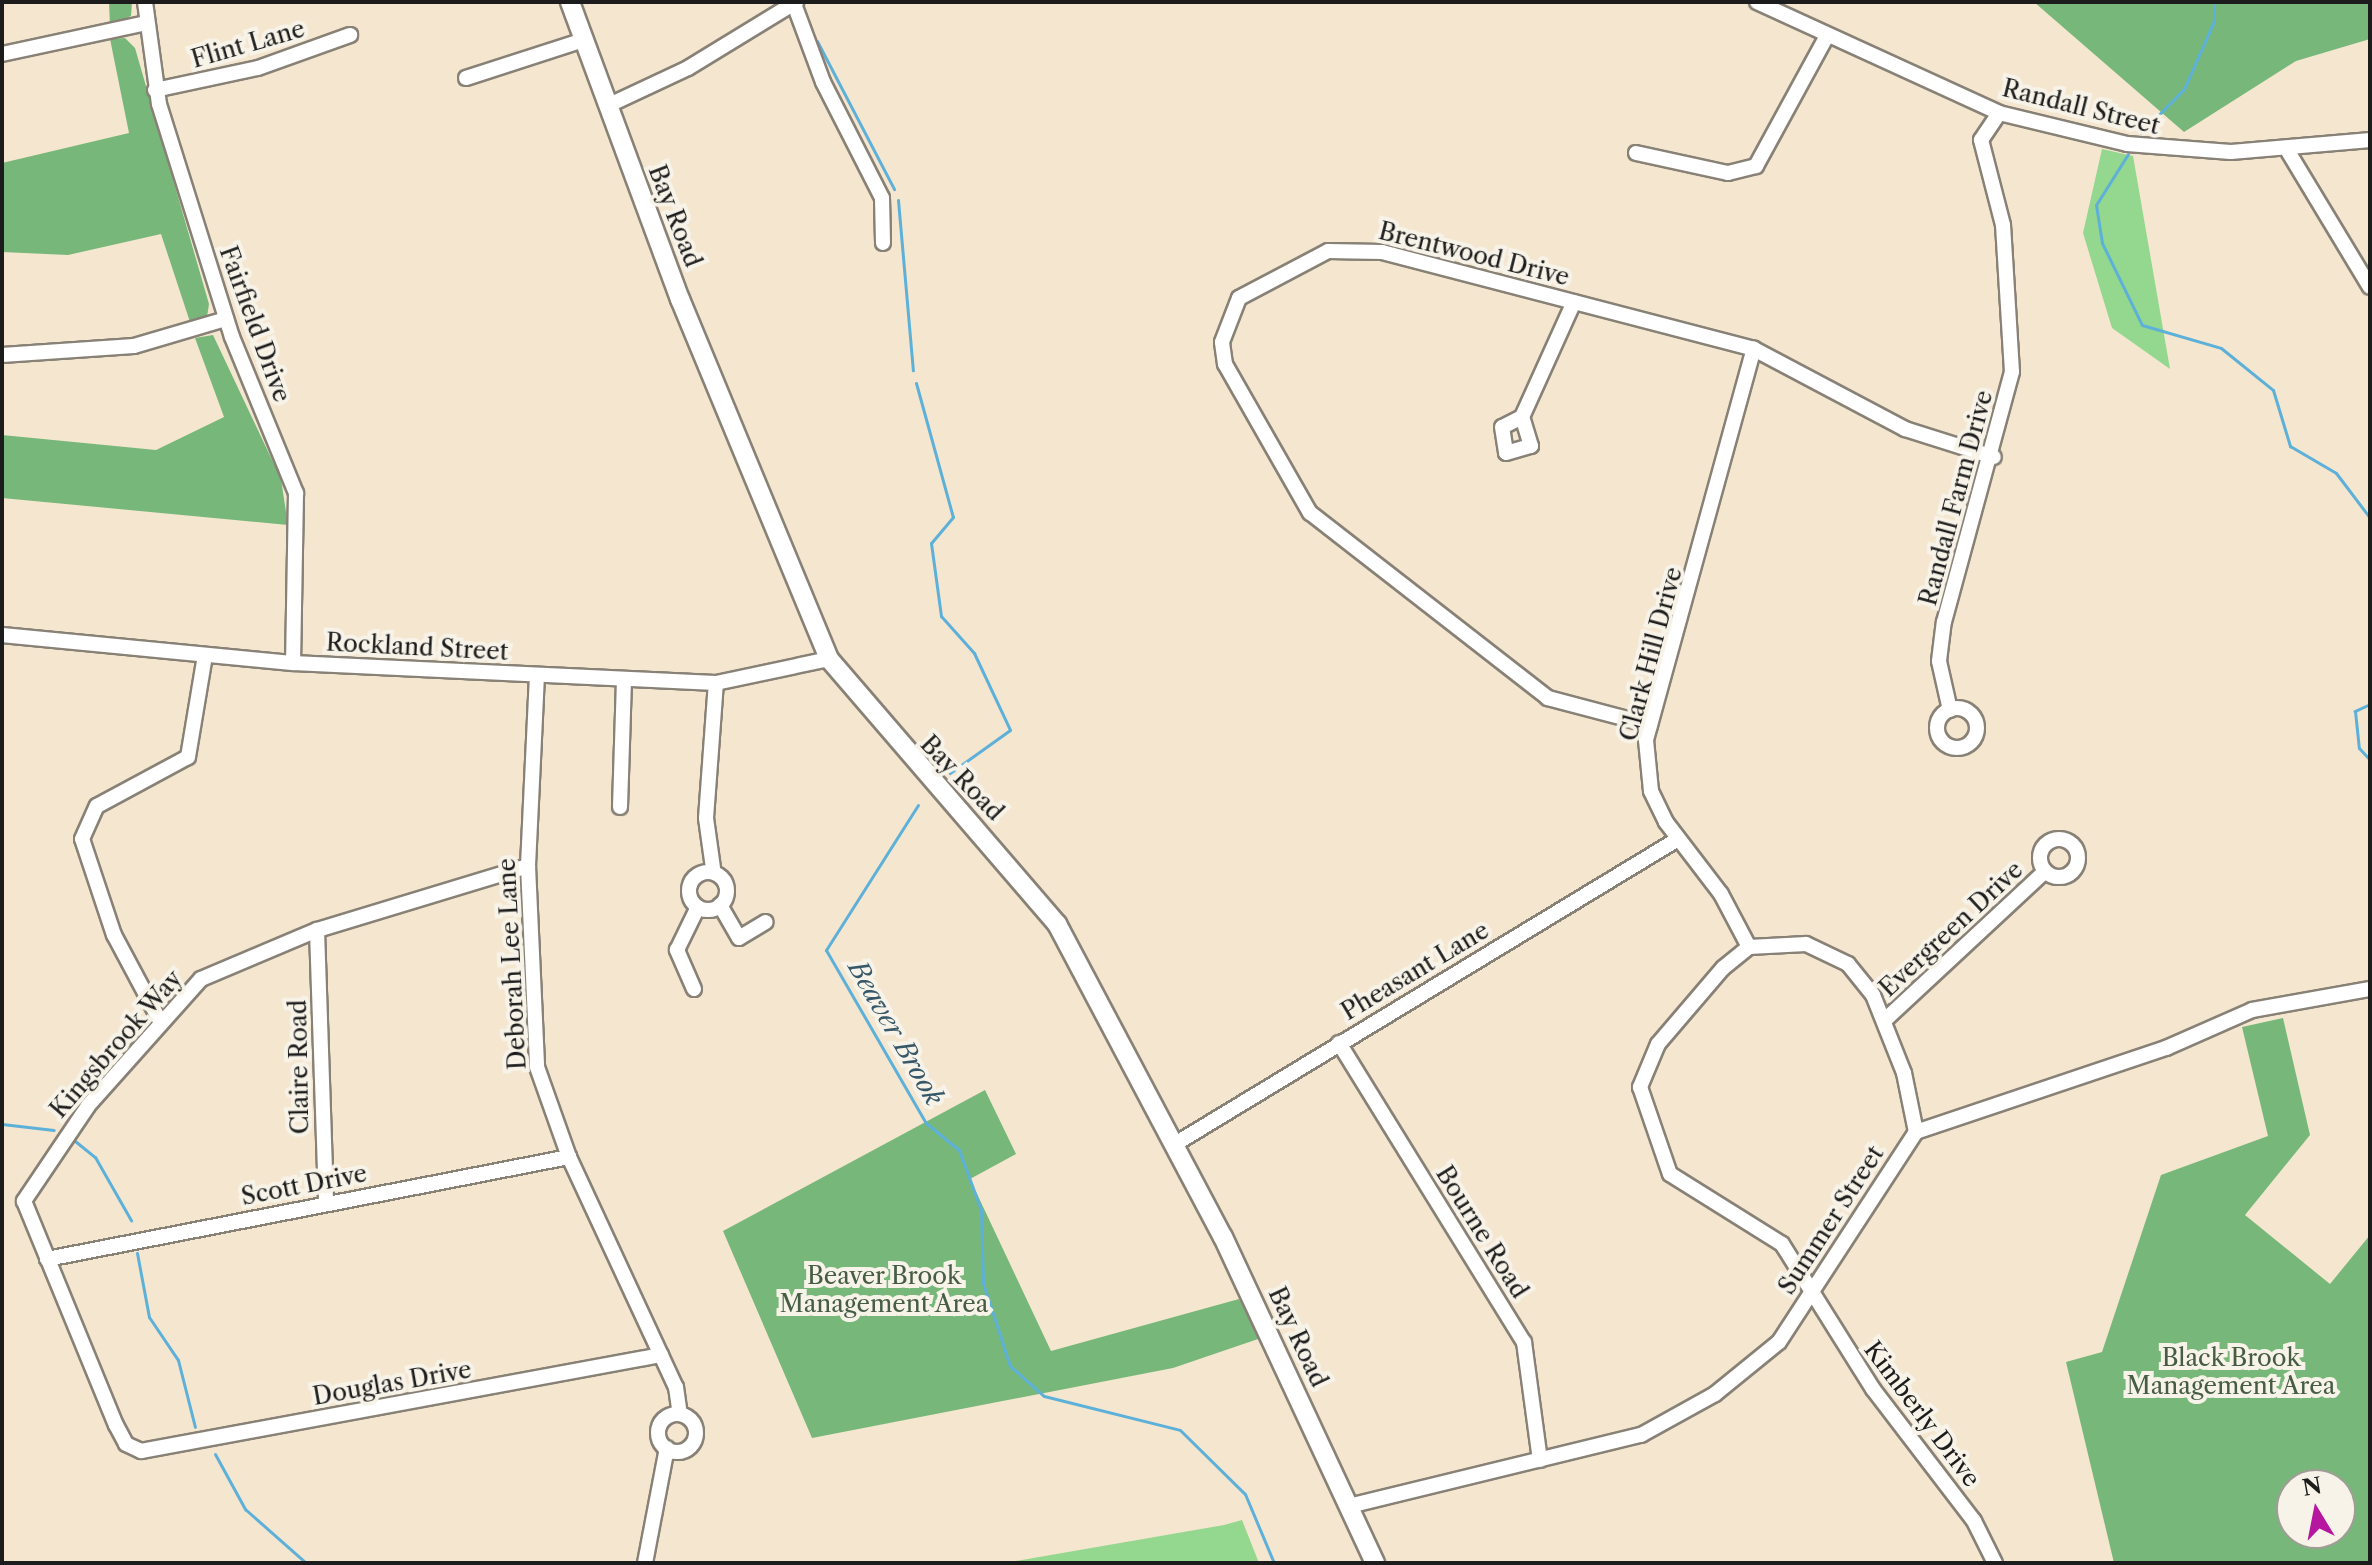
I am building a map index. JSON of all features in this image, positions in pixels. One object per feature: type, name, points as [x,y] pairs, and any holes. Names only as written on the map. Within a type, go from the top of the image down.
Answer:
[{"type":"main road","name":"Bay Road","points":[[570,2],[607,106],[829,659],[1057,924],[1175,1144],[1375,1563]]},
{"type":"street","name":"Fairfield Drive","points":[[145,2],[155,90],[226,319],[296,493],[293,663]]},
{"type":"street","name":"Randall Street","points":[[1757,2],[1999,113],[2171,151],[2286,148],[2370,140]]},
{"type":"street","points":[[607,106],[688,68],[795,3],[828,94],[882,198],[883,243]]},
{"type":"street","points":[[2,54],[146,23]]},
{"type":"street","name":"Flint Lane","points":[[155,90],[258,68],[350,35]]},
{"type":"street","points":[[1636,153],[1728,173],[1756,166],[1827,36]]},
{"type":"street","points":[[466,78],[584,40]]},
{"type":"street","name":"Randall Farm Drive","points":[[1950,710],[1939,661],[1944,622],[1994,457],[2014,325],[2003,225],[1981,140],[1999,113]]},
{"type":"street","points":[[2286,148],[2370,287]]},
{"type":"street","name":"Brentwood Drive","points":[[1650,725],[1548,698],[1310,513],[1236,387],[1222,342],[1239,298],[1255,285],[1354,246],[1754,349],[1905,429],[1994,457]]},
{"type":"street","points":[[1522,417],[1574,302]]},
{"type":"street","points":[[2,355],[134,346],[226,319]]},
{"type":"street","name":"Clark Hill Drive","points":[[1749,947],[1721,894],[1678,839],[1651,791],[1650,725],[1754,349]]},
{"type":"street","name":"Rockland Street","points":[[2,635],[293,663],[716,683],[829,659]]},
{"type":"street","points":[[160,1021],[114,935],[82,839],[97,806],[188,757],[205,655]]},
{"type":"street","name":"Deborah Lee Lane","points":[[537,675],[528,866],[537,1067],[569,1157],[661,1355],[680,1414],[694,1424],[695,1438],[682,1451],[667,1448]]},
{"type":"street","points":[[620,807],[624,679]]},
{"type":"street","points":[[716,683],[706,818],[713,868],[725,884],[720,905],[739,938],[766,922]]},
{"type":"street","name":"Pheasant Lane","points":[[1175,1144],[1678,839]]},
{"type":"street","name":"Kingsbrook Way","points":[[130,1448],[24,1201],[27,1186],[160,1021],[220,968],[317,930],[528,866]]},
{"type":"street","points":[[694,989],[677,950],[697,909],[692,883],[713,868]]},
{"type":"street","name":"Evergreen Drive","points":[[1886,1019],[2045,871]]},
{"type":"street","points":[[697,909],[720,905]]},
{"type":"street","name":"Claire Road","points":[[317,930],[326,1202]]},
{"type":"street","points":[[1749,947],[1806,944],[1848,964],[1886,1019],[1916,1132]]},
{"type":"street","name":"Kimberly Drive","points":[[1749,947],[1658,1044],[1642,1075],[1640,1098],[1658,1155],[1677,1182],[1773,1235],[1810,1294],[1974,1521],[1995,1563]]},
{"type":"street","name":"Summer Street","points":[[1349,1506],[1641,1435],[1715,1394],[1779,1342],[1916,1132],[2166,1048],[2252,1010],[2370,989]]},
{"type":"street","name":"Bourne Road","points":[[1339,1043],[1524,1342],[1540,1460]]},
{"type":"street","name":"Scott Drive","points":[[47,1259],[326,1202],[569,1157]]},
{"type":"street","name":"Douglas Drive","points":[[130,1448],[661,1355]]},
{"type":"street","points":[[645,1563],[667,1448],[660,1425],[680,1414]]},
{"type":"green space","points":[[109,2],[132,2],[131,16],[110,26]]},
{"type":"green space","points":[[2034,2],[2370,2],[2370,39],[2296,61],[2184,132]]},
{"type":"green space","points":[[125,38],[135,48],[209,304],[207,317],[191,325],[161,234],[68,255],[2,252],[2,163],[129,133],[110,39]]},
{"type":"green space","points":[[2102,149],[2133,156],[2170,369],[2112,328],[2083,233]]},
{"type":"green space","points":[[213,335],[281,479],[288,525],[2,498],[2,435],[156,450],[224,417],[195,338]]},
{"type":"green space","name":"Black Brook Management Area","points":[[2283,1018],[2310,1135],[2245,1215],[2330,1284],[2370,1235],[2370,1563],[2114,1563],[2066,1362],[2102,1352],[2161,1175],[2268,1136],[2242,1027]]},
{"type":"green space","name":"Beaver Brook Management Area","points":[[985,1090],[1016,1154],[970,1179],[1051,1351],[1239,1299],[1261,1338],[1173,1368],[812,1438],[723,1231]]},
{"type":"green space","points":[[1242,1520],[1259,1563],[1004,1563],[1224,1525]]},
{"type":"waterway","points":[[2141,133],[2184,89],[2214,21],[2214,2]]},
{"type":"waterway","name":"Beaver Brook","points":[[817,41],[894,189]]},
{"type":"waterway","points":[[2128,154],[2096,205],[2102,243],[2142,325],[2221,348],[2273,390],[2290,446],[2336,473],[2370,518]]},
{"type":"waterway","name":"Beaver Brook","points":[[898,200],[913,370]]},
{"type":"waterway","name":"Beaver Brook","points":[[916,383],[953,517],[931,543],[941,616],[974,653],[1010,730],[950,773]]},
{"type":"waterway","points":[[2370,704],[2355,711],[2359,748],[2370,760]]},
{"type":"waterway","name":"Beaver Brook","points":[[918,805],[826,950],[926,1123],[959,1150],[981,1210],[983,1283],[1010,1366],[1044,1396],[1180,1430],[1245,1494],[1274,1563]]},
{"type":"waterway","points":[[2,1124],[54,1130]]},
{"type":"waterway","points":[[75,1141],[95,1157],[131,1220]]},
{"type":"waterway","points":[[137,1253],[149,1317],[178,1360],[195,1427]]},
{"type":"waterway","points":[[215,1454],[245,1509],[306,1563]]}]
